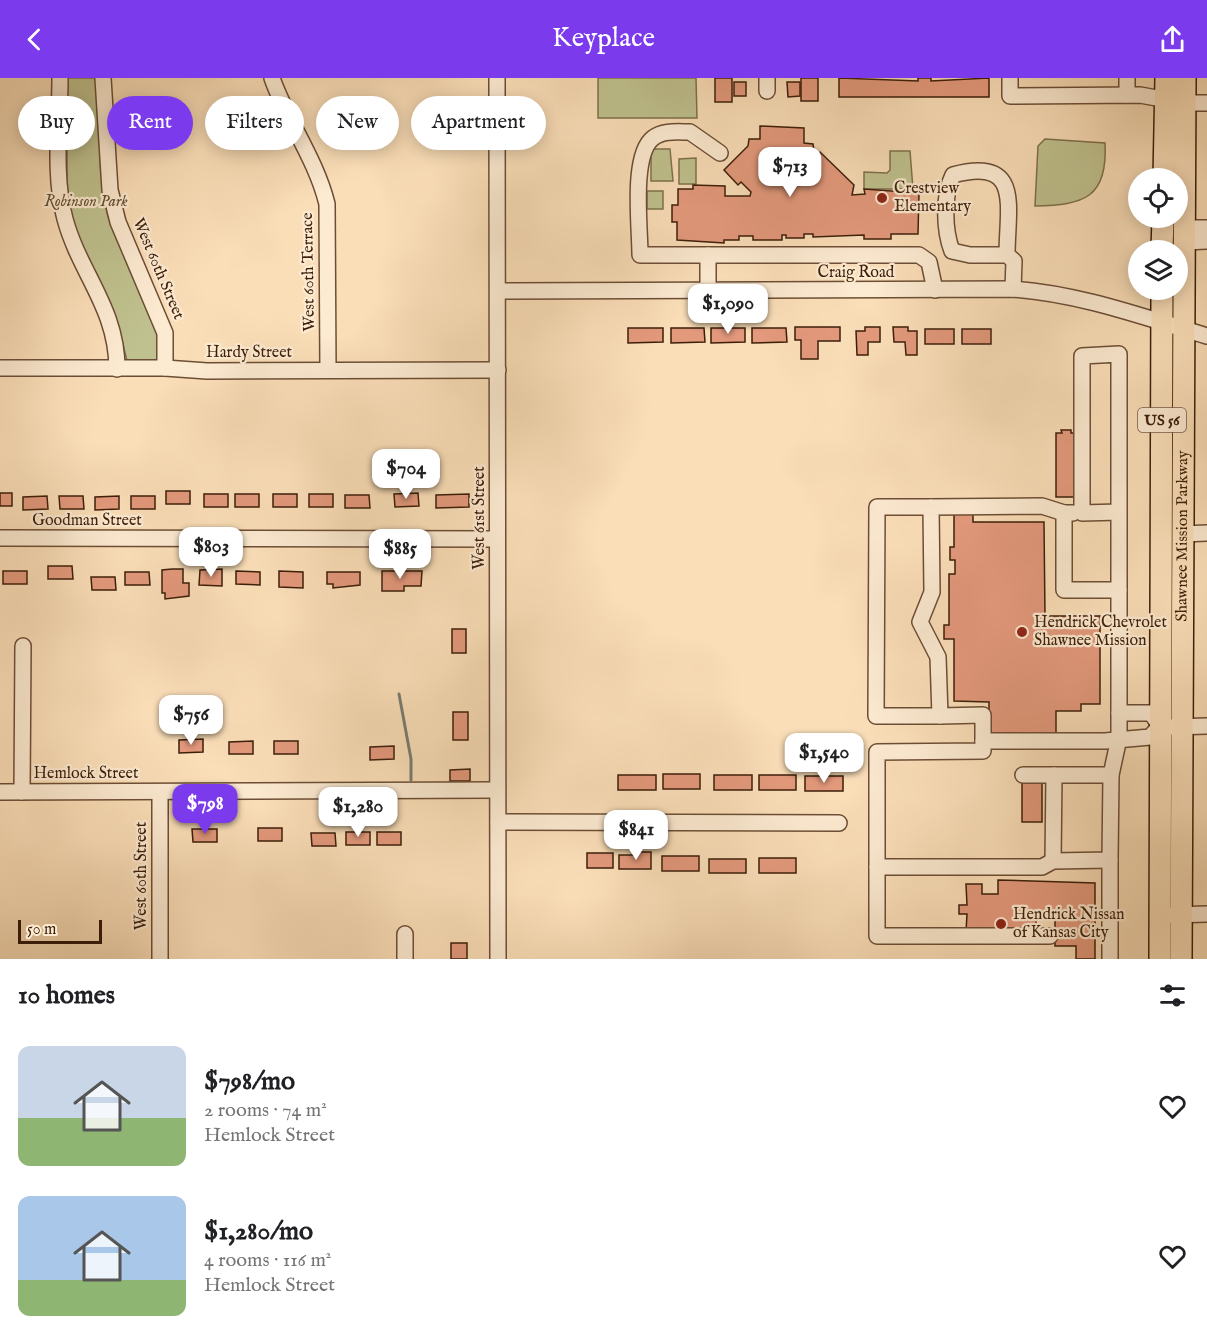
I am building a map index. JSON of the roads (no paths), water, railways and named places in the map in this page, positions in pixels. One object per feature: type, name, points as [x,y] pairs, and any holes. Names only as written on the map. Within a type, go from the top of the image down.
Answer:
[{"type":"highway","name":"Shawnee Mission Parkway","points":[[1166,78],[1176,101],[1184,235],[1182,534],[1170,727]]},
{"type":"highway","name":"Shawnee Mission Parkway","points":[[1166,168],[1176,101],[1185,78]]},
{"type":"highway","name":"Shawnee Mission Parkway","points":[[1160,959],[1170,915],[1170,727],[1162,300]]},
{"type":"highway","name":"Shawnee Mission Parkway","points":[[1170,915],[1181,959]]},
{"type":"street","points":[[60,78],[60,182],[63,212],[75,245],[111,320],[117,369]]},
{"type":"street","name":"West 60th Street","points":[[103,78],[110,190],[118,222],[165,333],[165,368]]},
{"type":"street","name":"West 60th Terrace","points":[[272,78],[280,101],[322,185],[327,204],[328,370]]},
{"type":"street","name":"West 61st Street","points":[[497,78],[496,790],[498,959]]},
{"type":"street","points":[[1010,78],[1010,96],[1127,95],[1207,104]]},
{"type":"street","points":[[1127,78],[1127,95]]},
{"type":"street","points":[[720,153],[690,132],[668,132],[656,136],[646,145],[640,161],[640,255],[919,255],[929,262],[934,290]]},
{"type":"street","points":[[1007,255],[1008,189],[1002,178],[993,172],[980,170],[953,175],[949,183],[947,204],[947,238],[952,251],[970,255],[1007,255],[1014,261],[1013,289]]},
{"type":"street","points":[[1184,235],[1207,228]]},
{"type":"street","points":[[1184,235],[1207,241]]},
{"type":"street","points":[[708,255],[708,291]]},
{"type":"street","name":"Craig Road","points":[[498,291],[1013,289],[1082,300],[1162,321],[1207,336]]},
{"type":"street","points":[[1082,513],[1082,356],[1119,354],[1119,738],[1111,775],[1110,959]]},
{"type":"street","name":"Hardy Street","points":[[0,368],[165,368],[207,371],[498,370]]},
{"type":"street","points":[[1050,936],[877,936],[877,752],[983,751],[983,715],[876,716],[877,507],[1042,506],[1064,513],[1119,512]]},
{"type":"street","points":[[931,507],[932,592],[920,622],[938,657],[940,716]]},
{"type":"street","points":[[1064,513],[1064,590],[1119,590]]},
{"type":"street","points":[[1182,534],[1207,533]]},
{"type":"street","name":"Goodman Street","points":[[0,538],[497,539]]},
{"type":"street","points":[[22,792],[23,646]]},
{"type":"street","points":[[1119,713],[1151,713],[1170,727]]},
{"type":"street","points":[[983,741],[1105,741],[1150,737],[1170,727],[1207,726]]},
{"type":"street","points":[[1023,775],[1111,775]]},
{"type":"street","points":[[1053,861],[1054,775]]},
{"type":"street","name":"Hemlock Street","points":[[0,792],[496,790]]},
{"type":"street","name":"West 60th Street","points":[[160,793],[160,959]]},
{"type":"street","points":[[498,822],[839,823]]},
{"type":"street","points":[[877,867],[1042,867],[1053,861],[1110,860]]},
{"type":"street","points":[[1170,915],[1207,914]]},
{"type":"street","points":[[405,934],[405,959]]},
{"type":"waterway","points":[[399,694],[411,759],[411,780]]},
{"type":"place","name":"Crestview Elementary","points":[[882,198]]},
{"type":"place","name":"Hendrick Chevrolet Shawnee Mission","points":[[1022,632]]},
{"type":"place","name":"Hendrick Nissan of Kansas City","points":[[1001,924]]},
{"type":"park label","name":"Robinson Park","points":[[86,202]]}]
